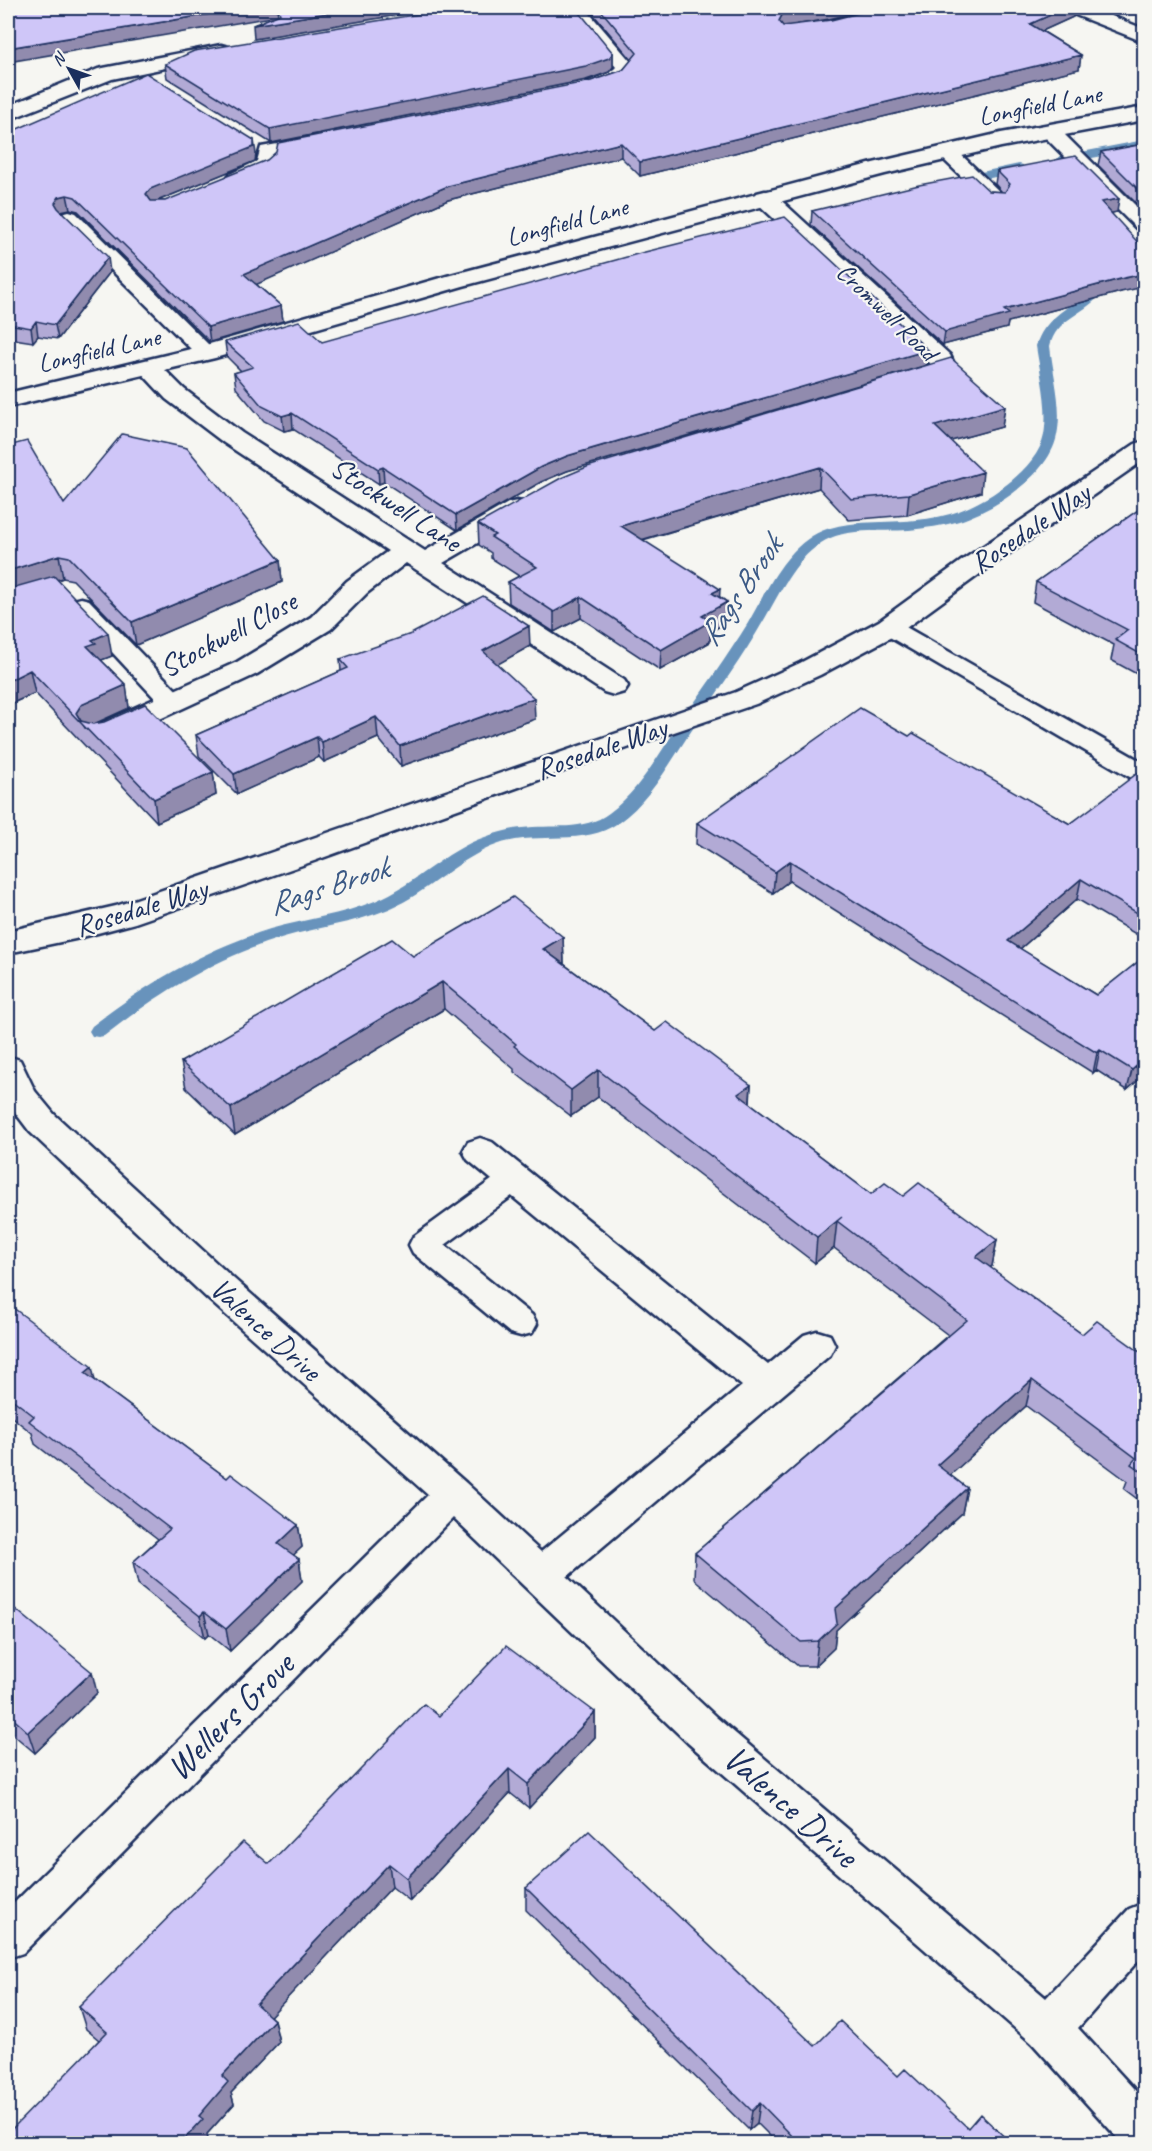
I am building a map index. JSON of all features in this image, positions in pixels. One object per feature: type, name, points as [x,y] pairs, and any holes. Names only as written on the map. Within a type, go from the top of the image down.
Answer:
[{"type":"street","points":[[1076,8],[1144,36]]},
{"type":"street","points":[[8,114],[106,74],[133,67],[242,48]]},
{"type":"street","name":"Longfield Lane","points":[[8,400],[206,353],[455,281],[765,198],[947,153],[1144,114]]},
{"type":"street","name":"Cromwell Road","points":[[765,198],[941,360],[943,366],[939,371],[883,389]]},
{"type":"street","name":"Stockwell Lane","points":[[149,368],[175,394],[208,420],[614,686]]},
{"type":"street","name":"Rosedale Way","points":[[8,942],[124,915],[303,854],[623,739],[746,698],[810,669],[889,627],[974,565],[1144,449]]},
{"type":"street","points":[[415,556],[541,495]]},
{"type":"street","name":"Stockwell Close","points":[[98,736],[247,668],[321,623],[357,587],[415,556]]},
{"type":"street","name":"Valence Drive","points":[[8,1068],[21,1097],[42,1123],[221,1289],[453,1494],[539,1578],[702,1730],[1048,2028],[1144,2133]]},
{"type":"street","points":[[480,1150],[768,1386]]},
{"type":"street","points":[[539,1578],[817,1345]]},
{"type":"street","name":"Wellers Grove","points":[[8,1938],[453,1494]]},
{"type":"street","points":[[1048,2028],[1144,1923]]},
{"type":"lane","points":[[569,92],[616,78],[626,67],[576,8]]},
{"type":"lane","points":[[133,67],[163,84]]},
{"type":"lane","points":[[1050,131],[1144,225]]},
{"type":"lane","points":[[220,184],[266,164],[260,145],[332,140]]},
{"type":"lane","points":[[947,153],[996,199]]},
{"type":"lane","points":[[69,217],[206,353]]},
{"type":"lane","points":[[64,587],[173,702]]},
{"type":"lane","points":[[889,627],[1144,774]]},
{"type":"lane","points":[[514,1179],[424,1245],[521,1324]]},
{"type":"building","points":[[8,8],[246,8],[8,48]]},
{"type":"building","points":[[278,8],[359,8],[253,25],[280,14]]},
{"type":"building","points":[[456,8],[576,8],[613,53],[609,58],[586,66],[270,129],[165,64],[194,51]]},
{"type":"building","points":[[599,8],[817,8],[783,13],[779,21],[783,26],[831,20],[879,8],[1066,8],[1030,24],[1081,55],[640,162],[621,143],[448,186],[244,274],[281,306],[208,327],[75,197],[67,195],[59,197],[55,203],[58,208],[108,257],[55,325],[36,321],[31,328],[8,324],[8,133],[146,73],[254,140],[254,147],[150,189],[146,194],[151,201],[165,201],[267,160],[276,152],[278,143],[591,81],[623,70],[637,53]]},
{"type":"building","points":[[1144,144],[1144,193],[1143,194],[1101,152]]},
{"type":"building","points":[[1076,156],[1119,199],[1101,202],[1144,249],[1144,274],[1004,310],[1009,314],[945,332],[812,211],[919,185],[972,175],[989,191],[1005,192],[1010,184],[997,171]]},
{"type":"building","points":[[785,217],[928,350],[567,456],[541,467],[456,515],[383,467],[378,469],[292,413],[282,416],[262,406],[234,373],[253,367],[225,342],[299,321],[322,342],[641,253]]},
{"type":"building","points":[[951,358],[1005,406],[935,426],[983,472],[909,494],[851,499],[820,467],[621,526],[720,589],[712,593],[727,602],[702,616],[711,621],[661,650],[581,597],[554,612],[508,582],[537,567],[491,537],[495,535],[478,524],[561,478],[587,467]]},
{"type":"building","points":[[122,434],[187,448],[280,560],[132,622],[69,557],[59,555],[8,571],[8,446],[27,441],[64,504]]},
{"type":"building","points":[[1144,506],[1144,656],[1115,640],[1128,630],[1036,582]]},
{"type":"building","points":[[54,576],[108,633],[92,640],[96,643],[87,646],[126,685],[81,705],[76,713],[81,721],[93,724],[104,722],[145,704],[213,772],[154,799],[30,670],[8,681],[8,589]]},
{"type":"building","points":[[483,596],[529,626],[483,651],[534,698],[400,746],[376,717],[322,742],[317,737],[234,774],[196,735],[348,668],[340,659],[411,634]]},
{"type":"building","points":[[860,708],[909,736],[913,733],[1070,824],[1139,772],[1144,775],[1144,917],[1081,879],[1008,941],[1096,995],[1144,957],[1144,1059],[1132,1070],[1100,1050],[1097,1053],[790,861],[775,872],[697,823]]},
{"type":"building","points":[[513,897],[563,937],[543,949],[655,1031],[667,1022],[751,1085],[738,1094],[871,1194],[885,1183],[903,1196],[919,1183],[997,1240],[976,1257],[1082,1334],[1097,1321],[1144,1355],[1144,1473],[1131,1464],[1136,1458],[1032,1380],[937,1465],[967,1488],[835,1609],[837,1623],[818,1641],[801,1642],[695,1553],[967,1320],[837,1221],[817,1237],[598,1070],[571,1090],[514,1046],[516,1044],[442,982],[231,1108],[181,1062],[392,939],[413,956]]},
{"type":"building","points":[[8,1304],[92,1367],[85,1373],[227,1478],[231,1474],[298,1525],[278,1544],[299,1559],[226,1629],[204,1612],[200,1616],[133,1562],[170,1529],[29,1421],[34,1416],[8,1396]]},
{"type":"building","points":[[8,1603],[92,1672],[28,1732],[8,1714]]},
{"type":"building","points":[[506,1646],[595,1712],[528,1784],[509,1769],[407,1878],[389,1864],[256,2004],[274,2020],[222,2076],[228,2082],[199,2116],[203,2119],[180,2144],[8,2144],[8,2133],[107,2032],[79,2007],[243,1842],[269,1864],[424,1704],[439,1716]]},
{"type":"building","points":[[589,1831],[815,2046],[840,2021],[898,2076],[905,2069],[968,2128],[980,2114],[1012,2144],[800,2144],[760,2103],[752,2111],[526,1888]]},
{"type":"waterway","name":"Rags Brook","points":[[1061,160],[1144,144]]},
{"type":"waterway","name":"Rags Brook","points":[[958,181],[1019,168]]},
{"type":"waterway","name":"Rags Brook","points":[[98,1031],[139,1000],[206,961],[229,950],[278,933],[382,905],[410,890],[476,847],[519,834],[570,832],[593,828],[614,818],[633,800],[658,768],[749,633],[784,574],[805,548],[818,538],[834,531],[910,525],[955,518],[999,497],[1036,463],[1047,446],[1052,423],[1043,346],[1045,338],[1049,330],[1062,317],[1092,296],[1093,289],[1088,283]]}]
